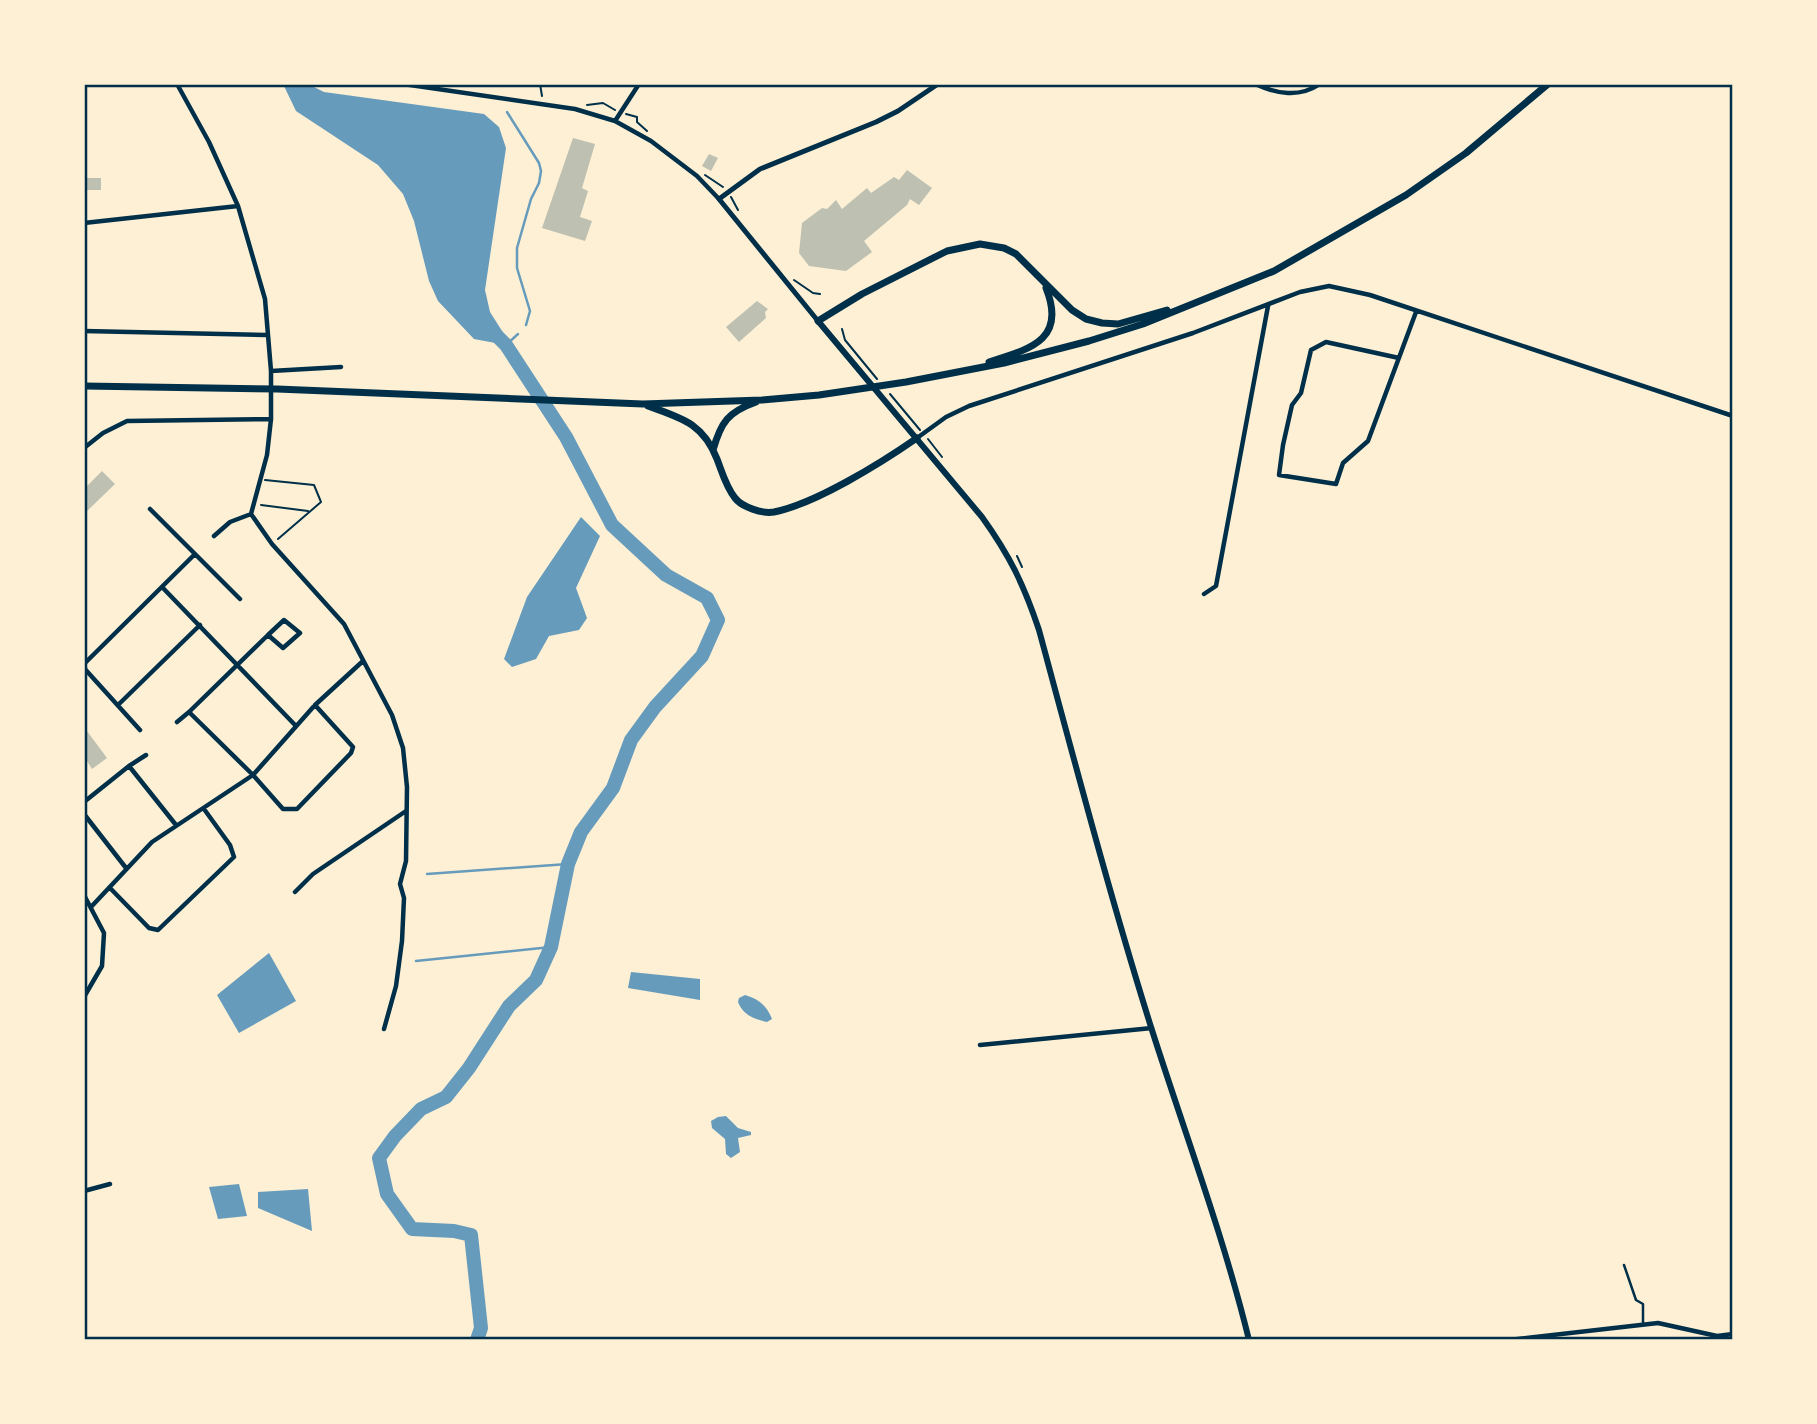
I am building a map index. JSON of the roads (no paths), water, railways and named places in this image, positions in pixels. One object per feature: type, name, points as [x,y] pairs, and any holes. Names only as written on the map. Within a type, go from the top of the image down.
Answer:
[{"type":"main road","points":[[84,386],[261,388],[643,404],[762,400],[839,392],[951,374],[1090,341],[1274,271],[1406,195],[1466,153],[1549,84]]},
{"type":"main road","points":[[1214,296],[1118,324],[1102,323],[1086,319],[1072,310],[1016,254],[988,244],[947,251],[818,321],[1003,545],[1025,589],[1039,630],[1108,883],[1216,1222],[1249,1340]]},
{"type":"main road","points":[[951,374],[1021,352],[1043,338],[1051,327],[1054,311],[1044,284]]},
{"type":"main road","points":[[713,450],[720,428],[730,415],[762,400]]},
{"type":"main road","points":[[643,404],[684,418],[697,428],[713,450],[736,500],[752,509],[771,513],[798,505],[869,469],[916,438]]},
{"type":"street","points":[[177,84],[209,142],[238,206],[265,299],[271,371],[271,419],[267,455],[251,514]]},
{"type":"street","points":[[403,84],[425,85],[575,109],[615,121],[651,141],[697,176],[719,199],[818,321]]},
{"type":"street","points":[[615,121],[639,84]]},
{"type":"street","points":[[719,199],[760,169],[876,122],[898,111],[937,84]]},
{"type":"street","points":[[1255,84],[1282,93],[1306,91],[1320,84]]},
{"type":"street","points":[[84,223],[238,206]]},
{"type":"street","points":[[916,438],[946,417],[969,406],[1193,333],[1300,292],[1329,286],[1370,295],[1733,416]]},
{"type":"street","points":[[1204,594],[1216,586],[1268,305]]},
{"type":"street","points":[[1399,358],[1326,342],[1311,350],[1301,393],[1292,405],[1279,475],[1336,484],[1343,463],[1368,441],[1399,358],[1416,312]]},
{"type":"street","points":[[84,331],[267,335]]},
{"type":"street","points":[[271,371],[341,367]]},
{"type":"street","points":[[84,448],[103,433],[127,421],[271,419]]},
{"type":"street","points":[[150,509],[240,599]]},
{"type":"street","points":[[214,536],[230,523],[251,514]]},
{"type":"street","points":[[251,514],[272,544],[343,622],[392,715],[403,748],[407,787],[406,861],[400,884],[404,898],[402,941],[396,986],[384,1028]]},
{"type":"street","points":[[140,730],[84,666],[195,554]]},
{"type":"street","points":[[162,587],[296,726]]},
{"type":"street","points":[[177,722],[268,635],[285,620],[300,633],[284,648],[268,635]]},
{"type":"street","points":[[118,705],[200,625]]},
{"type":"street","points":[[91,906],[152,842],[253,775],[315,705],[363,661]]},
{"type":"street","points":[[188,712],[253,775],[283,809],[297,809],[351,753],[353,747],[315,705]]},
{"type":"street","points":[[84,802],[146,755]]},
{"type":"street","points":[[129,766],[176,825]]},
{"type":"street","points":[[110,888],[149,928],[158,930],[234,858],[230,845],[204,809]]},
{"type":"street","points":[[295,892],[313,874],[406,810]]},
{"type":"street","points":[[84,814],[126,867]]},
{"type":"street","points":[[84,895],[104,933],[102,966],[84,997]]},
{"type":"street","points":[[980,1045],[1152,1028]]},
{"type":"street","points":[[84,1191],[110,1184]]},
{"type":"street","points":[[1509,1340],[1666,1324],[1717,1336],[1733,1334]]},
{"type":"lane","points":[[1624,1265],[1636,1300],[1643,1304],[1643,1325]]},
{"type":"water","points":[[283,84],[308,84],[324,92],[484,114],[499,127],[506,148],[485,290],[490,312],[509,342],[506,345],[474,339],[438,301],[429,281],[414,221],[403,194],[378,165],[296,111]]},
{"type":"water","points":[[581,517],[600,536],[576,588],[587,618],[579,630],[549,636],[536,659],[512,667],[504,659],[527,597]]},
{"type":"water","points":[[269,953],[296,1001],[239,1033],[217,995]]},
{"type":"water","points":[[631,972],[700,979],[700,1000],[628,988]]},
{"type":"water","points":[[745,995],[762,1004],[772,1019],[767,1022],[746,1013],[738,1002],[739,998]]},
{"type":"water","points":[[726,1116],[738,1128],[751,1132],[751,1135],[738,1138],[740,1152],[731,1158],[726,1154],[725,1139],[712,1128],[711,1121]]},
{"type":"water","points":[[239,1184],[247,1216],[218,1219],[209,1187]]},
{"type":"water","points":[[308,1189],[312,1231],[258,1208],[258,1192]]},
{"type":"waterway","points":[[507,112],[539,163],[541,171],[517,248],[517,268],[530,311],[526,325]]},
{"type":"waterway","points":[[477,1340],[481,1328],[471,1235],[454,1231],[412,1229],[387,1194],[379,1158],[395,1136],[421,1109],[446,1097],[469,1068],[509,1006],[536,980],[551,947],[568,864],[581,832],[613,788],[631,740],[655,707],[702,656],[718,620],[707,598],[666,575],[612,525],[566,437],[506,345],[493,332]]},
{"type":"waterway","points":[[506,345],[518,334]]},
{"type":"waterway","points":[[427,874],[568,864]]},
{"type":"waterway","points":[[416,961],[551,947]]}]
